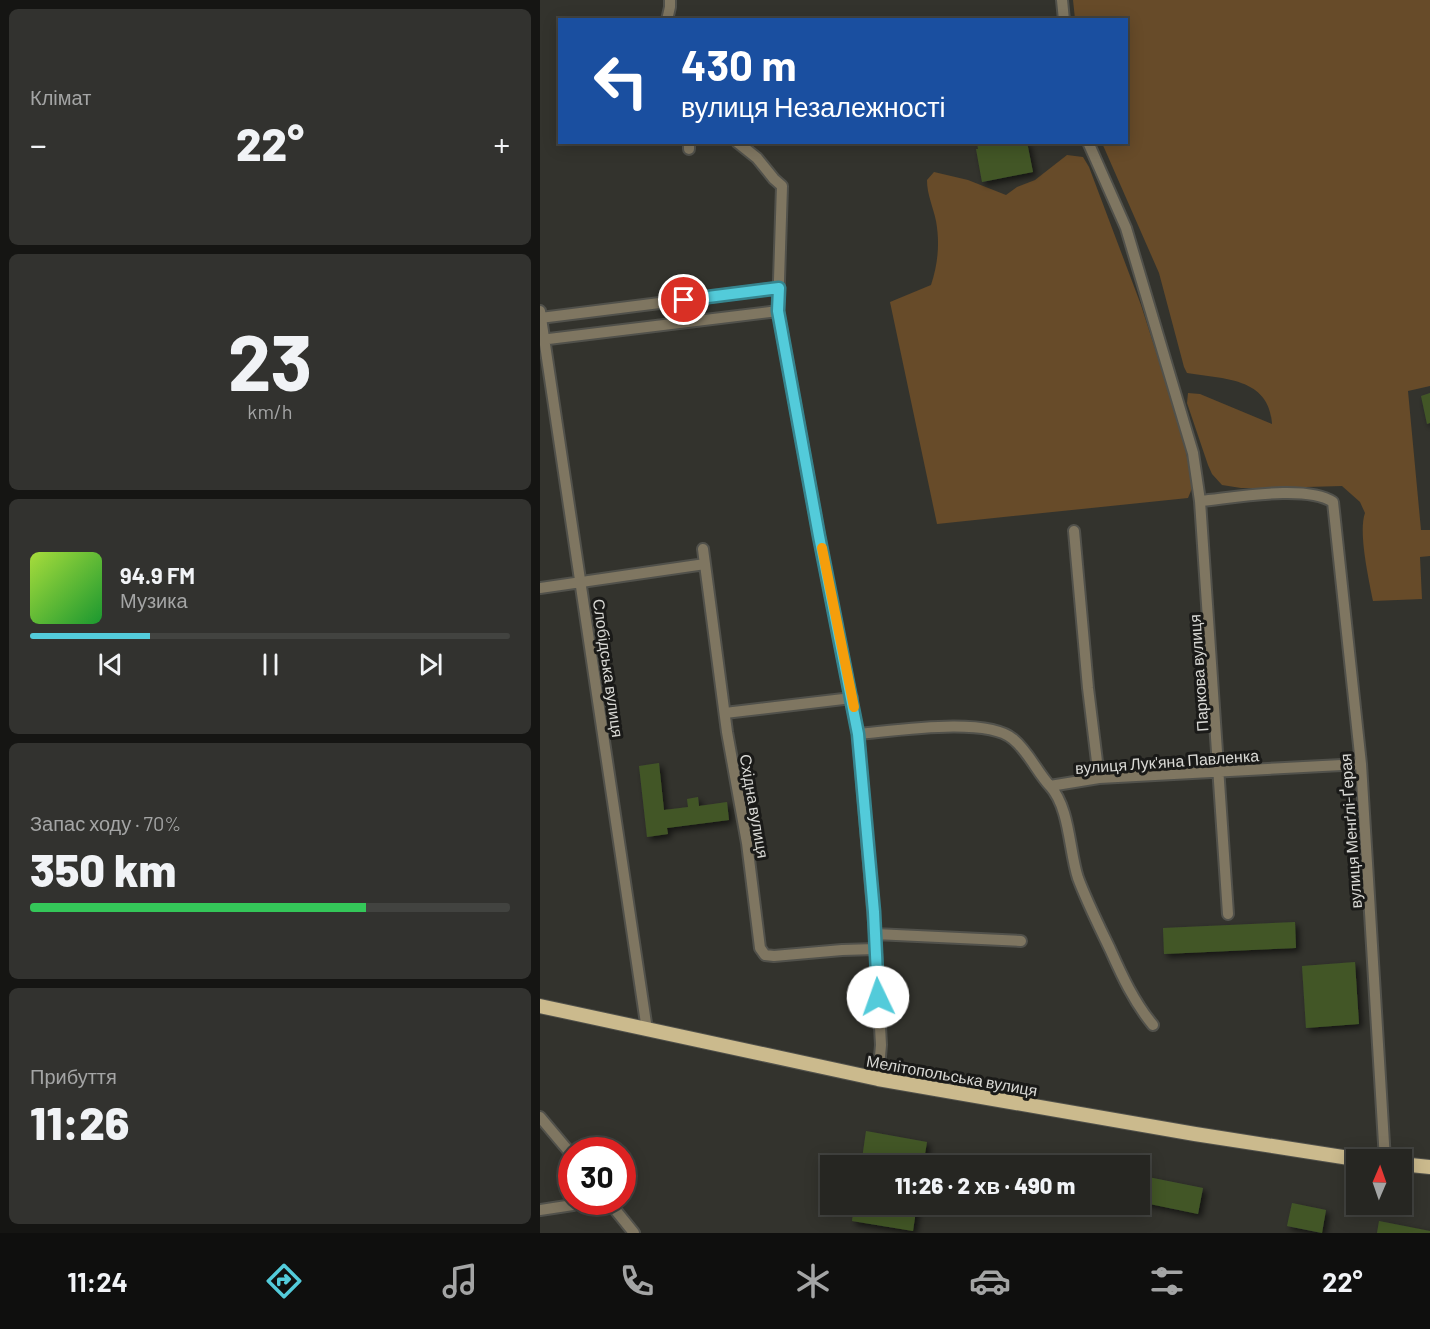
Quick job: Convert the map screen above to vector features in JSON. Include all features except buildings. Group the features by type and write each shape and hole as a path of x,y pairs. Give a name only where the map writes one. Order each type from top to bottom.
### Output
{"main road":[{"name":"Мелітопольська вулиця","path":"540,1006 878,1079 1346,1158"},
{"path":"1412,1165 1430,1167"}],"street":[{"path":"668,18 670,0"},
{"path":"1062,0 1064,18"},
{"path":"740,144 757,158 782,186 778,311 858,734 876,949 881,1045 878,1079"},
{"name":"Паркова вулиця","path":"1089,144 1129,239 1193,453 1200,501 1228,914"},
{"path":"540,315 779,288"},
{"path":"542,340 778,311"},
{"name":"Слобідська вулиця","path":"540,315 647,1030"},
{"name":"вулиця Менґлі-Ґерая","path":"1200,501 1294,493 1324,496 1333,502 1361,764 1384,1149"},
{"path":"1074,531 1088,688 1099,778"},
{"name":"Східна вулиця","path":"703,549 725,713 747,843 760,948 765,955 774,956 876,949"},
{"path":"540,588 705,564"},
{"path":"725,713 852,698"},
{"path":"858,734 970,727 995,729 1012,737 1058,798 1077,877 1100,929 1141,1010 1153,1025"},
{"name":"вулиця Лук'яна Павленка","path":"1050,786 1099,778 1361,764"},
{"path":"875,934 1021,941"},
{"path":"540,1117 558,1138"},
{"path":"540,1210 558,1207"},
{"path":"619,1215 634,1233"}],"shaded area":[{"path":"1073,0 1430,0 1430,386 1408,391 1421,530 1430,530 1430,556 1420,557 1422,599 1373,601 1363,544 1365,513 1360,502 1342,486 1241,488 1222,485 1212,474 1187,403 1188,393 1200,394 1272,424 1269,409 1263,397 1242,383 1187,373 1184,367 1159,273 1102,144 1128,144 1128,18 1075,18"},
{"path":"1067,155 1083,157 1089,167 1141,305 1182,433 1193,486 1188,498 937,524 890,302 931,285 937,261 938,237 927,180 934,172 968,180 1006,195 1017,187 1035,180"}],"slow traffic":[{"path":"822,548 854,707"}],"route":[{"path":"684,300 779,288 778,311 858,734 874,912 878,997"}]}
